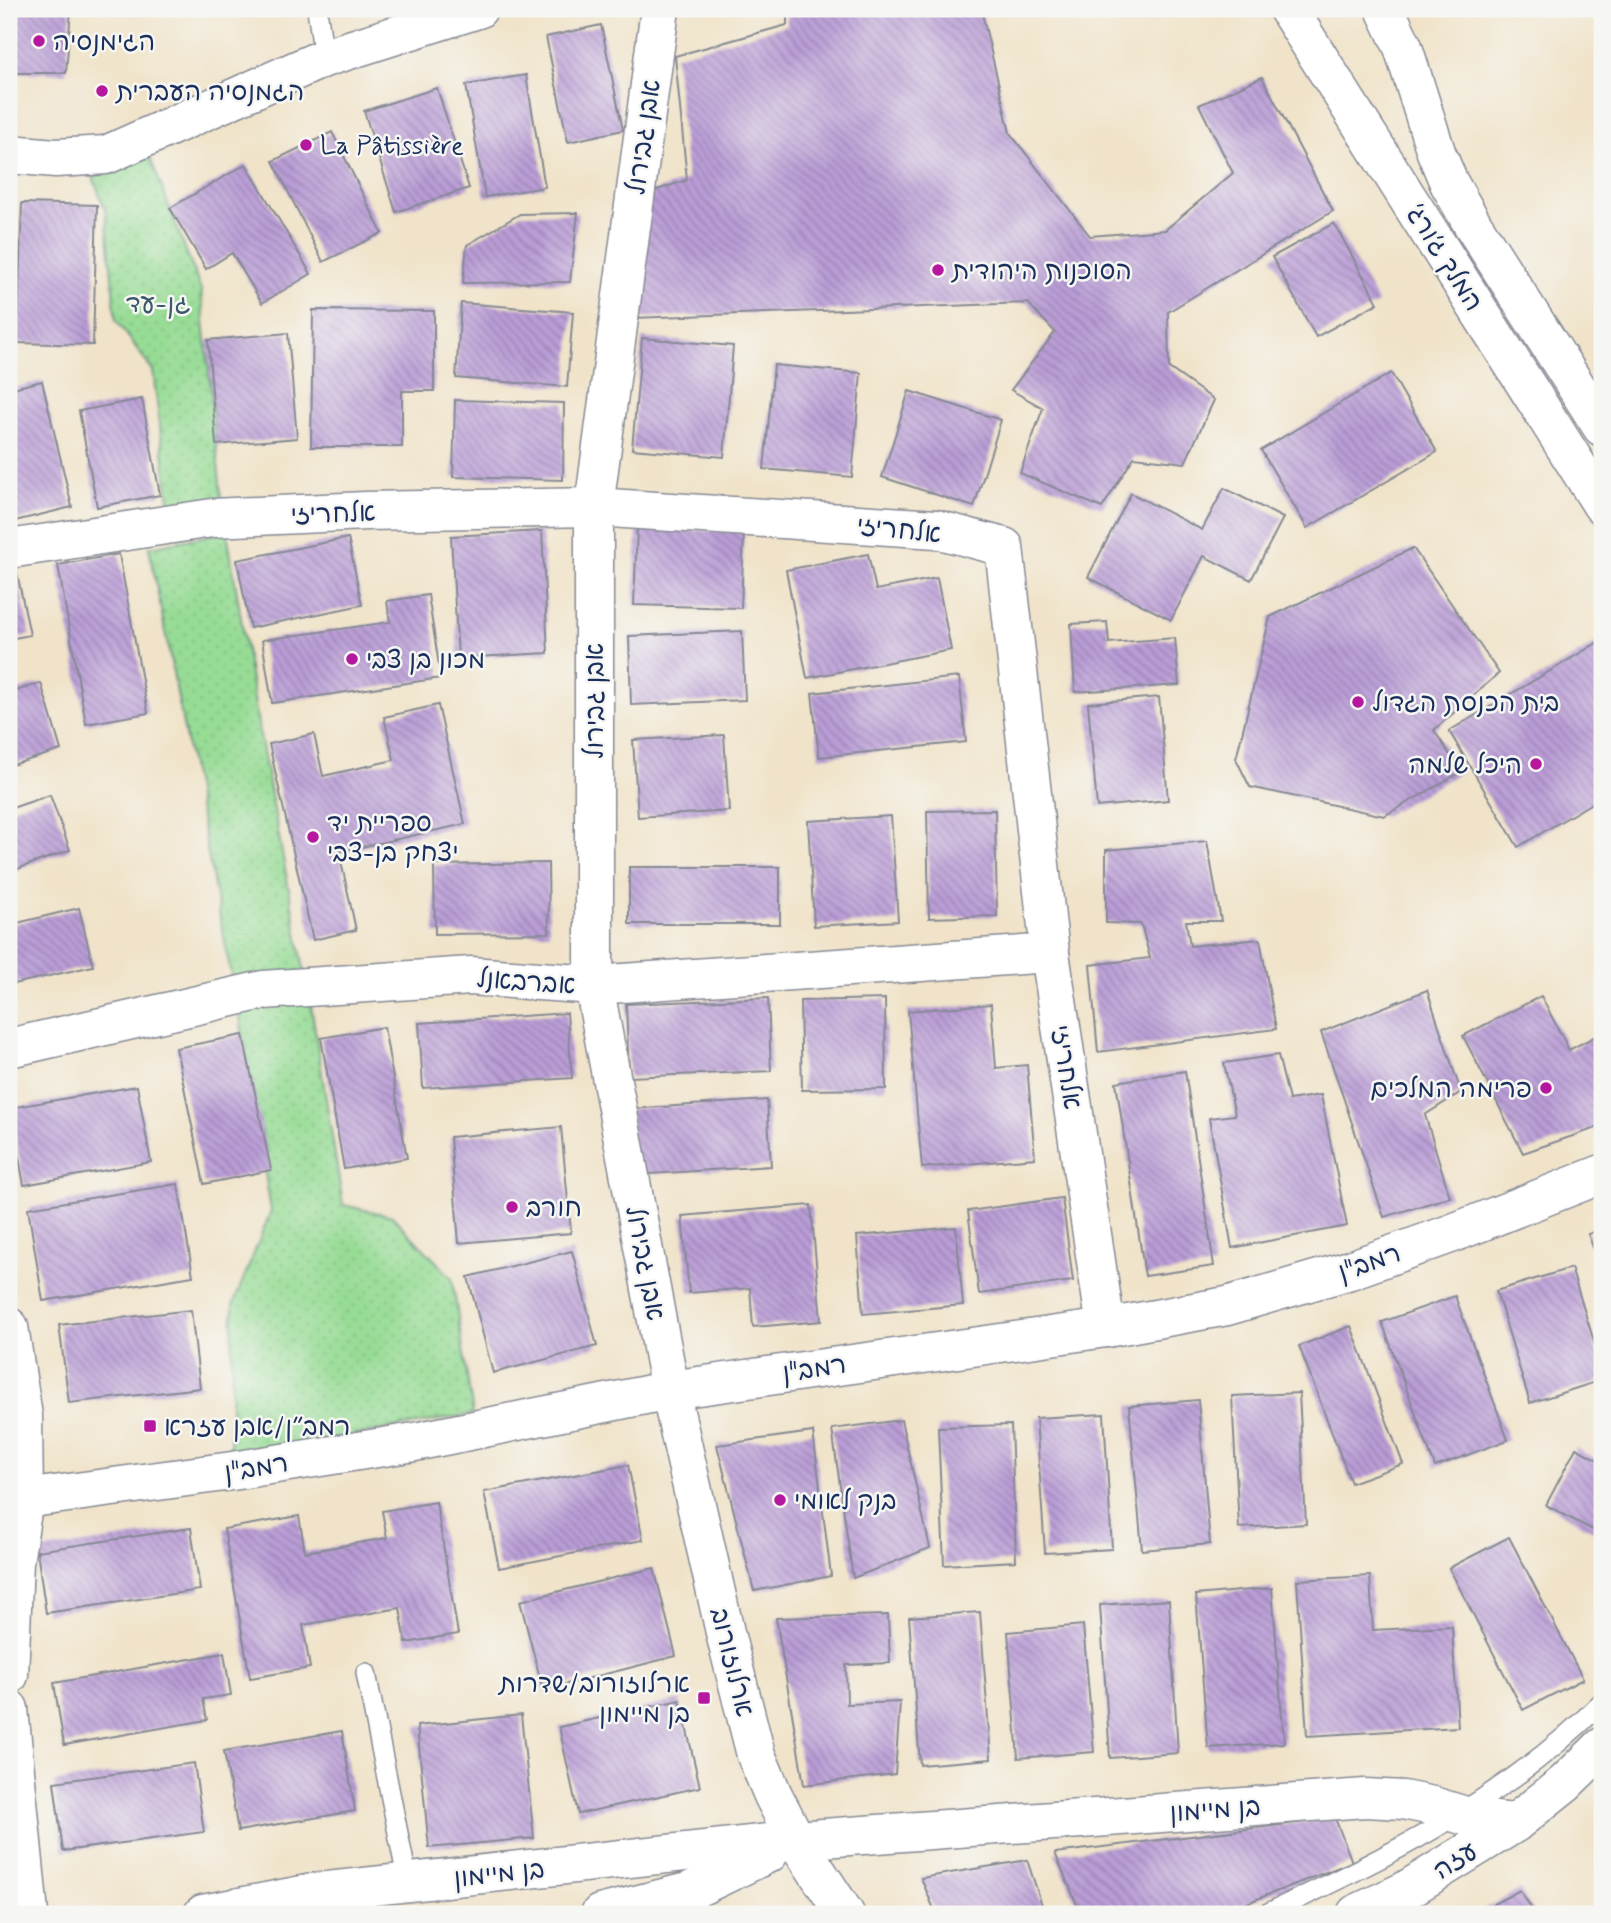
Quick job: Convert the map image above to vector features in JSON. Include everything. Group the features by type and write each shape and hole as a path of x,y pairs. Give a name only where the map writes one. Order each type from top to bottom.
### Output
{"street":[{"path":"9,154 56,159 106,155 324,58 478,9"},
{"name":"אבן גבירול","path":"660,9 594,507 594,985 670,1390"},
{"name":"המלך ג׳ורג׳","path":"1288,9 1602,505"},
{"name":"המלך ג׳ורג׳","path":"1385,9 1403,47 1436,152 1449,183 1602,427"},
{"name":"אלחריזי","path":"9,549 212,518 366,511 594,507 936,529 1004,547 1050,953 1106,1328"},
{"name":"אברבאנל","path":"9,1048 263,990 471,976 594,985 1050,953"},
{"name":"רמב\"ן","path":"17,1500 232,1471 415,1442 670,1390 1106,1328 1227,1306 1350,1270 1602,1174"},
{"path":"9,1327 23,1416 9,1675"},
{"name":"ארלוזורוב","path":"670,1390 756,1755 796,1839 845,1914"},
{"path":"9,1709 29,1914"},
{"path":"1515,1823 1565,1783 1602,1747"},
{"name":"בן מיימון","path":"203,1914 318,1892 796,1839 1365,1798 1403,1800 1489,1821 1515,1823"},
{"name":"עזה","path":"1356,1914 1405,1891 1515,1823"},
{"name":"בן מיימון","path":"600,1914 688,1892 796,1839"}],"lane":[{"path":"317,9 324,58"},
{"path":"366,1673 408,1883"},
{"path":"1266,1914 1352,1873 1459,1814 1540,1759 1602,1702"}],"green space":[{"name":"גן-עד","path":"150,157 201,290 222,505 170,508 153,371 116,320 106,212 93,177"},
{"path":"227,532 259,730 305,975 232,980 149,547"},
{"path":"310,999 343,1205 392,1216 452,1278 473,1414 230,1457 233,1305 271,1211 238,1005"}],"building":[{"name":"הגימנסיה","path":"9,9 71,9 66,73 9,73"},
{"name":"הסוכנות היהודית","path":"787,9 981,9 1010,133 1090,236 1165,230 1233,173 1199,105 1262,77 1333,211 1168,312 1169,368 1214,400 1185,463 1134,457 1102,508 1020,473 1043,408 1011,390 1055,332 1028,303 633,318 648,193 687,180 675,56 787,25"},
{"path":"601,25 623,130 568,142 546,37"},
{"path":"526,75 545,187 485,197 466,85"},
{"path":"437,88 469,188 396,212 364,111"},
{"path":"332,132 382,233 323,262 273,161"},
{"path":"246,164 311,274 262,303 232,253 206,269 170,208"},
{"path":"22,203 97,205 93,345 17,343"},
{"path":"578,213 570,282 463,283 467,245 520,214"},
{"path":"1334,223 1378,303 1316,337 1272,257"},
{"path":"461,303 573,312 567,387 456,378"},
{"path":"313,310 434,311 434,391 402,391 402,447 311,447"},
{"path":"288,333 297,438 216,445 208,340"},
{"path":"642,338 733,346 724,457 632,449"},
{"path":"774,365 861,373 852,477 764,469"},
{"path":"1391,373 1437,452 1307,528 1261,450"},
{"path":"42,381 72,507 11,522 9,389"},
{"path":"909,391 1001,420 974,507 882,477"},
{"path":"142,399 160,495 97,507 79,411"},
{"path":"455,400 564,403 563,480 453,477"},
{"path":"1224,488 1283,518 1251,580 1204,556 1171,620 1088,577 1131,493 1202,530"},
{"path":"637,528 744,532 741,608 634,605"},
{"path":"542,531 548,653 458,658 451,536"},
{"path":"348,538 362,605 250,628 237,560"},
{"name":"בית הכנסת הגדול","path":"1413,548 1499,673 1434,730 1461,772 1384,816 1250,787 1236,759 1270,617"},
{"path":"119,554 148,713 86,724 58,565"},
{"path":"868,554 876,590 937,578 951,650 807,678 786,570"},
{"path":"16,568 30,635 9,639 9,569"},
{"name":"מכון בן צבי","path":"428,595 441,678 272,703 262,640 390,622 387,601"},
{"path":"1107,622 1109,643 1175,638 1179,685 1075,692 1071,624"},
{"path":"742,631 745,700 631,705 629,636"},
{"name":"היכל שלמה","path":"1602,640 1602,797 1518,847 1449,731"},
{"path":"959,677 966,742 819,757 812,693"},
{"path":"41,683 61,750 9,766 9,693"},
{"path":"1159,697 1168,800 1097,807 1088,703"},
{"path":"438,705 465,824 339,852 356,930 313,940 269,744 314,734 323,776 394,760 384,717"},
{"path":"724,735 729,811 638,817 633,740"},
{"path":"50,795 70,850 9,872 9,809"},
{"path":"995,810 997,916 929,918 927,811"},
{"path":"891,816 898,921 814,926 808,821"},
{"path":"1207,841 1221,921 1186,921 1190,946 1260,939 1276,1029 1098,1052 1090,965 1150,958 1141,924 1106,923 1106,850"},
{"path":"548,863 549,933 435,934 434,865"},
{"path":"629,867 780,867 780,924 629,924"},
{"path":"79,908 93,966 9,985 9,925"},
{"path":"1427,990 1461,1092 1425,1115 1450,1197 1384,1217 1321,1032"},
{"name":"פרימה המלכים","path":"1541,996 1569,1050 1602,1033 1602,1126 1523,1153 1463,1036"},
{"path":"768,998 771,1071 629,1077 626,1004"},
{"path":"885,999 886,1089 802,1090 800,1001"},
{"path":"991,1004 996,1068 1027,1065 1035,1158 922,1168 908,1011"},
{"path":"567,1013 572,1078 423,1088 419,1023"},
{"path":"384,1027 407,1158 344,1169 321,1038"},
{"path":"243,1035 271,1170 204,1184 176,1048"},
{"path":"1278,1055 1289,1100 1321,1095 1347,1226 1232,1248 1209,1118 1235,1115 1224,1063"},
{"path":"1185,1071 1214,1266 1145,1276 1116,1082"},
{"path":"137,1086 151,1162 24,1185 10,1108"},
{"path":"767,1100 771,1166 635,1175 630,1109"},
{"name":"חורב","path":"561,1127 571,1233 459,1243 450,1137"},
{"path":"178,1184 193,1276 43,1301 28,1208"},
{"path":"1062,1198 1073,1281 979,1294 968,1211"},
{"path":"811,1205 821,1321 753,1327 750,1288 689,1293 682,1216"},
{"path":"956,1227 963,1305 863,1314 857,1236"},
{"path":"1602,1229 1602,1271 1588,1234"},
{"path":"572,1251 597,1346 493,1373 468,1277"},
{"path":"1571,1268 1602,1367 1602,1380 1530,1403 1496,1291"},
{"path":"1455,1296 1508,1440 1435,1467 1382,1322"},
{"path":"191,1310 200,1388 69,1403 59,1325"},
{"path":"1351,1326 1403,1464 1351,1483 1299,1346"},
{"path":"1299,1393 1306,1524 1239,1528 1232,1396"},
{"path":"1198,1400 1210,1544 1142,1550 1129,1406"},
{"path":"1104,1414 1112,1549 1045,1553 1036,1418"},
{"path":"901,1420 930,1548 853,1578 832,1429"},
{"path":"1011,1425 1016,1561 944,1565 938,1427"},
{"path":"813,1432 831,1576 754,1591 717,1445"},
{"path":"1576,1448 1602,1462 1602,1535 1546,1505"},
{"path":"628,1465 643,1540 499,1568 484,1492"},
{"path":"436,1502 458,1634 406,1643 400,1608 303,1625 310,1668 250,1678 224,1529 299,1516 305,1552 387,1538 382,1511"},
{"path":"191,1528 200,1590 46,1613 37,1551"},
{"path":"1509,1537 1583,1679 1523,1710 1449,1568"},
{"path":"654,1568 676,1656 543,1690 520,1601"},
{"path":"1370,1576 1373,1630 1452,1626 1458,1727 1307,1736 1297,1580"},
{"path":"1272,1588 1284,1743 1208,1748 1196,1595"},
{"path":"1169,1600 1178,1753 1110,1758 1100,1605"},
{"path":"980,1612 991,1759 920,1765 909,1617"},
{"path":"888,1615 890,1663 846,1665 847,1704 900,1702 895,1774 804,1785 776,1618"},
{"path":"1083,1625 1094,1752 1018,1758 1008,1632"},
{"path":"224,1653 231,1695 203,1699 207,1720 64,1745 54,1683"},
{"path":"680,1700 700,1787 578,1814 559,1727"},
{"path":"521,1715 534,1838 429,1848 417,1726"},
{"path":"342,1731 355,1811 238,1831 224,1751"},
{"path":"194,1763 204,1832 63,1851 54,1782"},
{"path":"1335,1818 1352,1862 1219,1914 1081,1914 1055,1853"},
{"path":"1027,1860 1045,1914 936,1914 921,1878"},
{"path":"1520,1890 1535,1914 1474,1914 1486,1908"}],"place":[{"name":"הגימנסיה","path":"39,41"},
{"name":"הגמנסיה העברית","path":"102,91"},
{"name":"La Pâtissière","path":"306,145"},
{"name":"הסוכנות היהודית","path":"938,270"},
{"name":"מכון בן צבי","path":"352,659"},
{"name":"בית הכנסת הגדול","path":"1358,702"},
{"name":"היכל שלמה","path":"1536,764"},
{"name":"ספריית יד יצחק בן-צבי","path":"313,837"},
{"name":"פרימה המלכים","path":"1546,1088"},
{"name":"חורב","path":"512,1207"},
{"name":"רמב״ן/אבן עזרא","path":"150,1426"},
{"name":"בנק לאומי","path":"780,1500"},
{"name":"ארלוזורוב/שדרות בן מיימון","path":"704,1698"}]}
